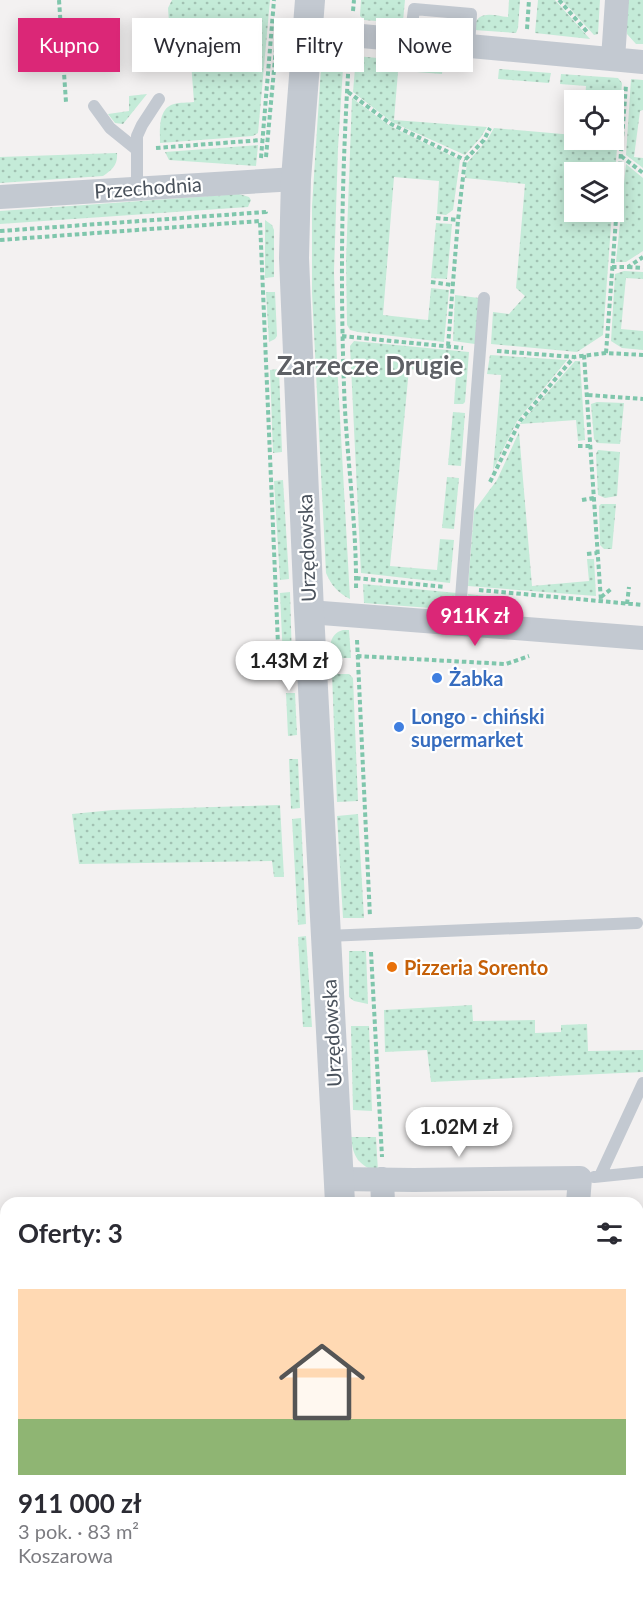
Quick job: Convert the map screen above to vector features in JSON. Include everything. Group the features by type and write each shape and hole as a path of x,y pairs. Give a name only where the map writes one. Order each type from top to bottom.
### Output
{"street":[{"name":"Urzędowska","path":"309,18 310,0"},
{"path":"473,47 628,66 617,0"},
{"name":"Urzędowska","path":"305,72 296,179 294,258 309,612 339,1191"},
{"name":"Przechodnia","path":"0,197 137,188 264,170 296,179"},
{"path":"309,612 643,638"},
{"path":"339,1191 382,1191 590,1177 581,1197"}],"lane":[{"path":"413,18 414,9 471,14 471,18"},
{"path":"137,188 136,149 139,130 159,99"},
{"path":"94,106 110,128 136,149"},
{"path":"459,624 484,298"},
{"path":"326,936 637,923"},
{"path":"590,1177 643,1083"},
{"path":"590,1177 643,1172"}],"path":[{"path":"59,0 66,102"},
{"path":"264,170 262,140 274,0"},
{"path":"526,36 529,0"},
{"path":"559,0 589,34"},
{"path":"606,353 628,66"},
{"path":"264,170 274,69"},
{"path":"349,72 342,181 340,277 357,578 462,589 601,599 643,605"},
{"path":"348,92 391,124 465,160"},
{"path":"448,346 465,160 484,140 490,128"},
{"path":"136,149 262,140"},
{"path":"621,156 643,173"},
{"name":"Przechodnia","path":"0,231 266,212"},
{"path":"436,218 458,219"},
{"path":"0,240 260,221 279,668"},
{"path":"628,267 643,257"},
{"path":"612,267 643,268"},
{"path":"431,282 452,285"},
{"path":"342,336 574,357 606,353 643,355"},
{"path":"584,356 601,599"},
{"path":"468,510 493,477 520,421 574,357"},
{"path":"588,395 643,399"},
{"path":"578,446 591,446"},
{"path":"582,500 594,498"},
{"path":"587,554 597,553"},
{"path":"627,604 629,587"},
{"path":"601,599 611,589"},
{"path":"357,637 357,665"},
{"path":"357,656 506,663 527,656 538,657"}],"green space":[{"path":"172,0 270,0 258,133 253,136 160,143 161,120 165,110 174,104 194,102 192,72 262,72 262,18 169,18 168,8"},
{"path":"361,0 405,0 403,18 376,18 376,21 364,20 360,16"},
{"path":"509,0 520,0 516,33 474,30 475,23 481,16 508,17"},
{"path":"538,0 555,0 590,39 535,33"},
{"path":"562,0 600,0 598,34 594,35"},
{"path":"627,0 643,0 643,44 636,44 627,34"},
{"path":"364,57 376,58 376,72 398,72 394,120 487,127 465,155 392,122 353,92 355,72 364,72"},
{"path":"499,69 551,73 549,83 498,79"},
{"path":"321,72 343,72 334,272 350,599 335,588 326,573 312,293 312,206"},
{"path":"417,72 442,72 442,74"},
{"path":"561,74 618,78 622,83 621,90 586,90 586,86 560,84"},
{"path":"631,79 643,80 643,110 640,111 634,157 643,158 643,168 626,155"},
{"path":"147,94 123,124 115,123 108,114 129,111 129,96"},
{"path":"352,98 390,126 460,160 453,210 446,215 437,214 439,181 394,177 383,315 428,320 431,288 449,290 444,342 358,332 350,330 347,325 346,261"},
{"path":"494,128 564,134 564,150 617,150 616,162 564,162 564,222 611,222 603,335 577,352 491,344 493,312 509,314 525,296 516,288 525,184 465,178 467,163"},
{"path":"258,145 256,166 169,160 165,152"},
{"path":"117,153 114,167 103,176 0,183 0,157"},
{"path":"626,164 643,178 643,251 626,262 616,262 620,222 624,222"},
{"path":"239,194 249,197 251,200 248,207 0,224 0,211"},
{"path":"265,220 272,225 274,230 274,277 265,278"},
{"path":"436,223 452,224 447,279 431,278"},
{"path":"624,271 643,272 643,279 626,278 621,329 643,331 643,350 622,348 611,341 615,274"},
{"path":"266,292 275,292 277,336 269,342"},
{"path":"455,295 479,298 475,344 453,341"},
{"path":"354,341 469,352 463,404 454,404 456,374 409,369 390,566 437,570 440,539 454,540 450,583 361,573 350,346"},
{"path":"490,355 567,360 517,421 493,470 501,375 487,374"},
{"path":"575,361 580,361 585,440 578,441 576,420 520,424"},
{"path":"279,369 282,452 273,453 270,370"},
{"path":"597,402 624,403 620,444 597,443 594,439 591,404"},
{"path":"453,412 465,413 461,466 448,465"},
{"path":"519,432 532,586 589,581 587,559 594,559 596,596 468,586 474,511 497,480"},
{"path":"598,450 620,452 617,496 605,498 598,495 596,454"},
{"path":"447,477 459,478 454,529 442,528"},
{"path":"283,480 289,579 280,580 274,481"},
{"path":"616,504 612,549 604,549 600,545 599,506"},
{"path":"363,584 457,593 452,607 444,609 364,603"},
{"path":"290,592 292,660 283,660 280,593"},
{"path":"468,594 494,597 493,614 476,610"},
{"path":"343,630 349,630 351,658 330,658 330,645 333,637"},
{"path":"332,674 349,674 353,678 358,801 337,802"},
{"path":"286,693 295,693 297,735 288,736"},
{"path":"289,759 298,759 300,808 291,809"},
{"path":"280,805 284,877 274,877 272,861 79,864 72,814 113,810"},
{"path":"358,814 364,918 343,918 337,816"},
{"path":"301,818 306,924 298,925 292,819"},
{"path":"306,936 312,1027 303,1027 298,937"},
{"path":"349,951 366,951 368,1004 354,1001 349,997"},
{"path":"472,1005 473,1021 535,1020 535,1033 561,1032 561,1025 587,1024 588,1051 643,1050 643,1072 431,1082 427,1050 385,1052 384,1010"},
{"path":"351,1026 369,1026 372,1111 353,1110"},
{"path":"351,1137 376,1137 378,1172 361,1163 353,1150"}],"place":[{"name":"Żabka","path":"437,678"},
{"name":"Longo - chiński supermarket","path":"399,727"},
{"name":"Pizzeria Sorento","path":"392,967"}],"district":[{"name":"Zarzecze Drugie","path":"370,365"}]}
